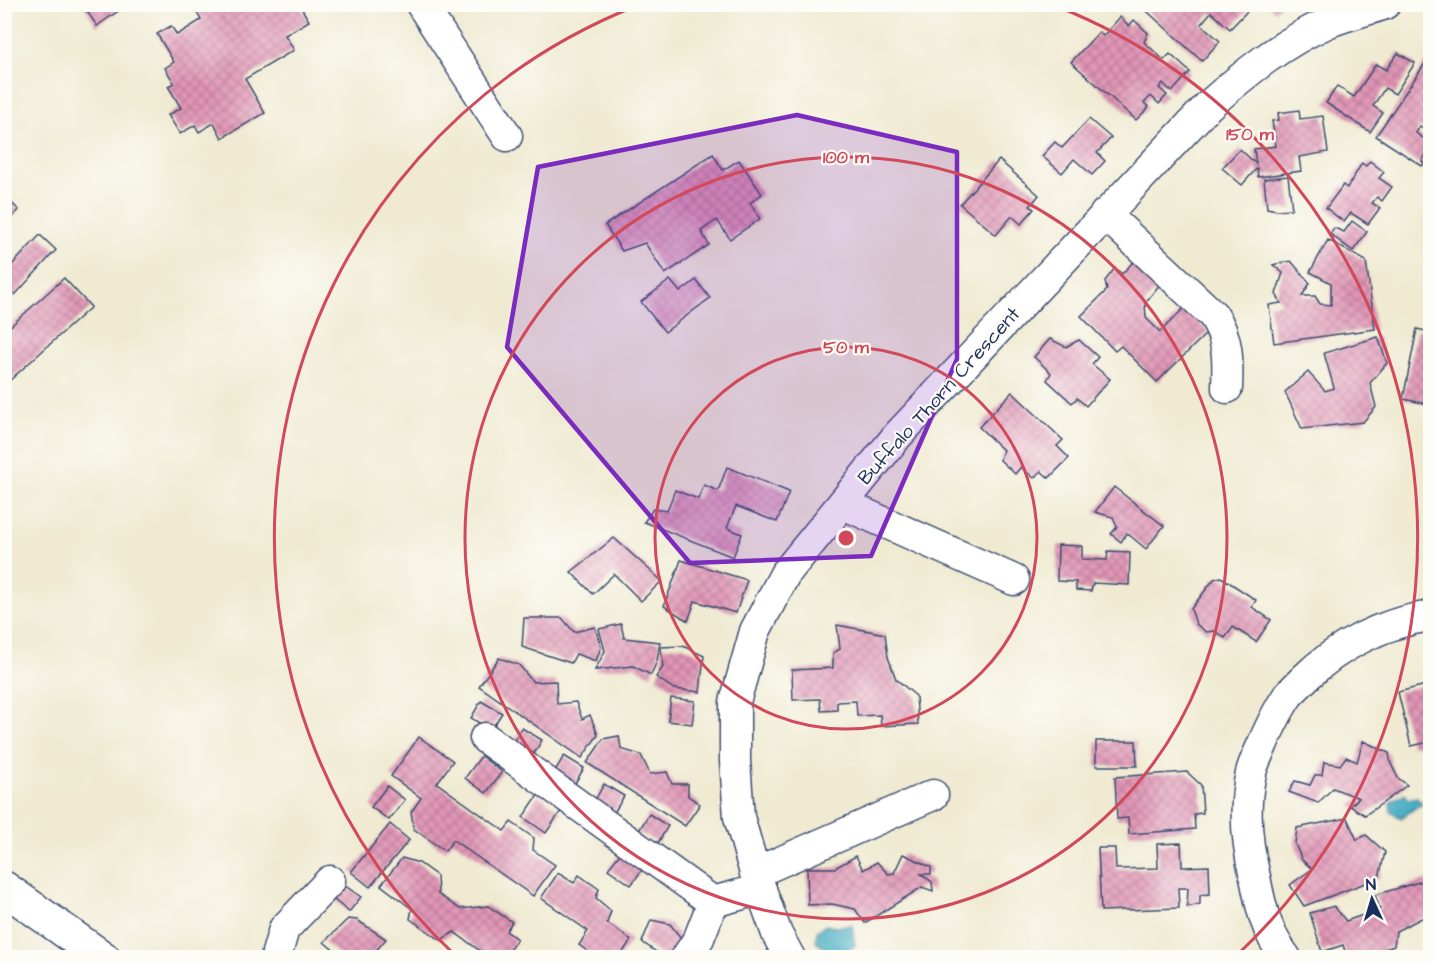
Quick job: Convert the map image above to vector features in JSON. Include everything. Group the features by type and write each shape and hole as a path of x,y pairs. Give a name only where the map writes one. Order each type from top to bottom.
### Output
{"street":[{"path":"421,4 507,136"},
{"name":"Buffalo Thorn Crescent","path":"790,957 777,934 739,817 735,761 735,702 755,631 785,574 898,435 1208,106 1277,50 1328,23 1385,4"},
{"path":"1106,214 1213,315 1226,341 1227,388"},
{"path":"843,504 1014,580"},
{"path":"1286,957 1276,944 1263,917 1251,858 1246,811 1251,772 1268,732 1289,694 1314,669 1346,644 1417,618 1431,616"},
{"path":"485,738 713,902"},
{"path":"686,957 699,938 713,902 933,795"},
{"path":"277,957 284,929 330,881"},
{"path":"4,888 104,957"}],"highlighted area":[{"path":"797,115 957,152 957,359 871,556 690,563 507,347 538,167"}],"water":[{"path":"1405,793 1407,799 1417,797 1422,803 1401,818 1391,812 1390,802"},
{"path":"826,925 835,927 852,925 855,946 845,951 830,950 816,942 817,931"}],"building":[{"path":"82,4 128,4 97,26"},
{"path":"192,4 222,4 223,7 227,4 299,4 309,21 285,35 294,50 245,79 265,113 222,138 214,123 199,132 195,125 180,134 168,115 181,108 168,86 174,83 165,68 174,62 157,34 171,26 177,35 201,20"},
{"path":"1139,4 1248,4 1251,7 1230,29 1211,12 1201,24 1220,41 1202,61"},
{"path":"1281,4 1275,11 1268,6"},
{"path":"1120,17 1129,26 1134,20 1148,33 1144,42 1164,60 1170,54 1190,72 1172,92 1163,83 1159,88 1167,95 1159,104 1151,96 1144,103 1149,107 1136,120 1071,62 1099,32 1103,36"},
{"path":"1398,53 1415,63 1395,94 1385,88 1373,106 1383,113 1370,132 1326,103 1337,86 1354,97 1376,64 1386,70"},
{"path":"1430,56 1430,124 1426,131 1420,126 1416,133 1430,143 1422,166 1376,136"},
{"path":"1299,110 1300,119 1323,116 1328,152 1299,157 1301,171 1258,177 1257,168 1242,185 1222,168 1240,149 1256,164 1254,149 1276,146 1272,121 1279,120 1278,113"},
{"path":"1089,119 1111,138 1097,153 1105,161 1092,175 1074,159 1062,173 1042,156 1055,142 1062,148"},
{"path":"713,154 723,170 739,160 762,194 750,203 760,219 730,239 717,220 701,231 709,245 665,274 645,243 622,251 605,225"},
{"path":"999,160 1039,195 1030,206 1034,209 1021,224 1012,216 996,235 960,204"},
{"path":"1370,161 1384,172 1379,178 1392,187 1382,201 1377,197 1372,203 1380,208 1368,224 1351,213 1344,222 1326,208 1343,185 1347,188 1362,163 1366,166"},
{"path":"1288,176 1292,209 1267,208 1264,179"},
{"path":"4,196 19,210 4,225"},
{"path":"1352,221 1367,232 1353,251 1330,234 1334,228 1344,232"},
{"path":"40,235 56,250 15,295 4,285 4,258 12,265"},
{"path":"1328,240 1366,261 1375,329 1274,343 1269,305 1281,303 1276,294 1283,273 1273,265 1291,261 1310,283 1302,296 1315,296 1320,304 1331,305 1331,283 1310,272"},
{"path":"1133,262 1160,284 1145,303 1146,318 1160,332 1184,308 1208,332 1157,382 1121,346 1115,351 1081,316 1107,290 1105,281 1115,268 1122,274"},
{"path":"64,278 91,307 8,382 4,378 4,332"},
{"path":"670,280 680,292 696,280 710,298 665,332 641,302"},
{"path":"1417,329 1430,332 1428,404 1403,399"},
{"path":"1378,337 1387,363 1370,383 1376,407 1363,422 1302,429 1285,392 1308,372 1325,391 1334,388 1324,353"},
{"path":"1050,339 1066,347 1079,340 1098,357 1092,364 1110,379 1086,406 1077,398 1072,403 1047,380 1051,373 1034,357"},
{"path":"1012,392 1063,440 1057,446 1069,458 1049,478 1041,471 1034,478 1021,467 1015,474 1000,460 1003,450 979,427"},
{"path":"727,467 789,492 777,522 736,506 727,528 742,534 733,557 644,522 653,509 667,511 675,490 698,499 704,485 718,491"},
{"path":"1114,487 1164,526 1146,549 1127,533 1121,542 1111,534 1117,527 1113,517 1095,512"},
{"path":"614,538 662,581 641,601 614,574 593,594 571,572"},
{"path":"1058,545 1082,546 1082,559 1107,560 1108,551 1130,552 1129,585 1093,583 1091,591 1076,590 1076,582 1057,581"},
{"path":"681,560 747,580 736,613 695,601 688,621 664,606"},
{"path":"1221,577 1256,600 1252,607 1271,620 1256,642 1233,627 1225,638 1214,631 1206,632 1196,624 1191,609 1214,579"},
{"path":"524,618 562,618 574,632 595,627 601,647 596,661 576,654 571,663 522,647"},
{"path":"621,624 624,638 660,642 657,661 651,675 633,666 595,670 605,651 599,629"},
{"path":"837,625 885,634 888,657 896,679 916,696 918,724 881,726 880,715 857,716 856,701 837,702 837,710 821,711 820,699 793,700 792,670 833,668 833,653 840,649"},
{"path":"683,646 704,656 700,692 674,689 656,677 663,667 661,647"},
{"path":"499,658 519,665 533,682 556,681 557,704 576,702 582,719 590,715 598,735 582,758 479,686"},
{"path":"1430,684 1430,742 1411,746 1398,692"},
{"path":"671,698 695,701 692,724 668,721"},
{"path":"481,701 502,713 491,730 471,718"},
{"path":"522,728 542,740 532,757 512,745"},
{"path":"619,736 621,749 641,755 650,774 667,772 672,784 688,784 688,796 700,804 685,826 587,763 603,739"},
{"path":"419,737 453,761 437,783 504,831 511,822 534,838 533,850 555,865 533,896 453,840 445,851 414,829 411,812 421,798 391,776"},
{"path":"1096,741 1136,741 1137,766 1096,766"},
{"path":"1363,741 1389,753 1391,764 1398,778 1407,785 1365,815 1350,806 1359,798 1333,788 1318,803 1289,792 1295,781 1310,785 1315,775 1322,775 1324,762 1340,765 1346,757 1357,762"},
{"path":"481,756 502,772 486,793 465,778"},
{"path":"564,756 584,768 574,785 553,774"},
{"path":"1187,772 1201,785 1203,813 1194,814 1195,829 1129,834 1128,818 1117,819 1115,777"},
{"path":"604,784 624,796 614,813 594,802"},
{"path":"387,786 405,800 389,820 371,807"},
{"path":"538,795 561,811 546,833 523,817"},
{"path":"649,814 668,826 658,843 638,832"},
{"path":"1347,818 1357,840 1366,835 1385,852 1379,878 1304,906 1290,885 1312,869 1302,860 1295,844 1297,828"},
{"path":"390,824 409,840 370,887 351,872"},
{"path":"1181,843 1182,867 1209,866 1210,894 1200,895 1200,904 1187,907 1188,888 1178,888 1179,908 1101,911 1098,848 1115,848 1116,869 1158,868 1157,844"},
{"path":"623,850 645,866 631,885 608,869"},
{"path":"903,854 931,867 931,874 921,874 932,882 933,891 922,887 865,923 855,909 832,904 808,905 807,868 835,868 856,856 863,870 877,862 888,874 894,873"},
{"path":"402,858 419,863 437,876 438,894 460,909 488,906 512,922 506,931 517,939 504,958 490,958 454,932 441,940 410,919 412,909 381,885"},
{"path":"558,873 574,883 579,875 599,889 596,898 611,911 607,923 631,940 619,958 597,958 579,945 588,931 541,898"},
{"path":"1426,880 1430,890 1430,914 1396,931 1394,946 1385,949 1387,958 1347,958 1343,945 1322,952 1310,913 1334,906 1346,921 1380,909 1375,895"},
{"path":"344,885 361,897 349,912 333,899"},
{"path":"348,919 357,920 386,939 375,952 381,958 343,958 324,942"},
{"path":"651,920 670,924 684,942 671,958 665,958 642,942"}]}
